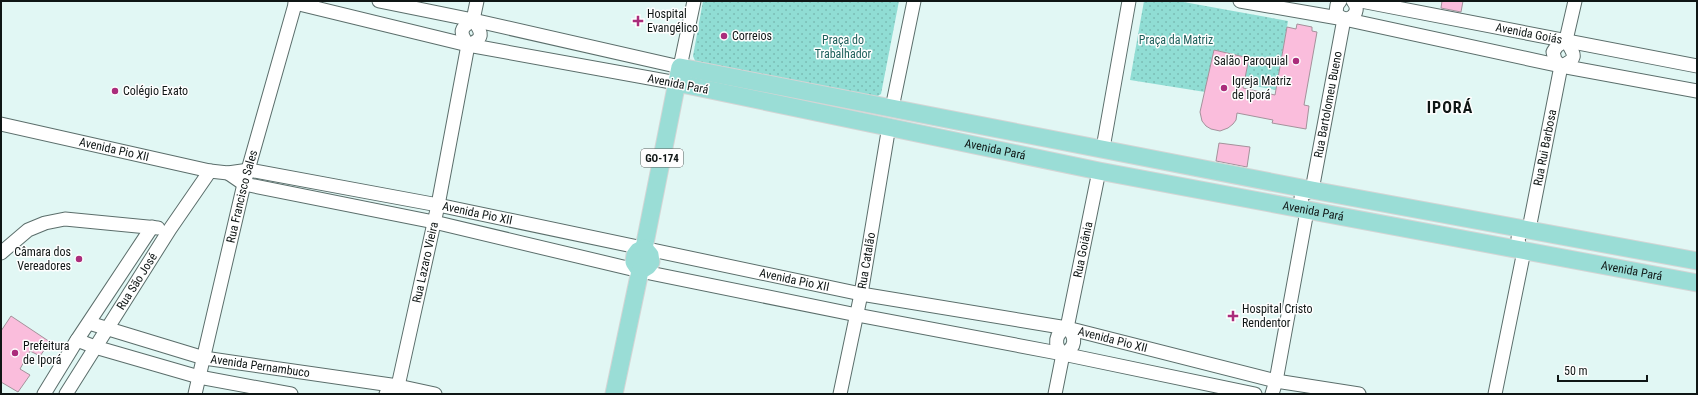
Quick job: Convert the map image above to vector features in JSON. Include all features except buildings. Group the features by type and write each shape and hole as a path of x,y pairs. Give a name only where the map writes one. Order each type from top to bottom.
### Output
{"main road":[{"name":"Avenida Pará","path":"679,75 892,108 1312,190 1697,261"},
{"name":"Avenida Pará","path":"679,75 889,126 1099,171 1697,283"},
{"name":"GO-174","path":"614,394 640,271 651,262 650,255 644,248 679,75"}],"street":[{"name":"Avenida Pará","path":"379,1 473,20 679,75"},
{"path":"468,45 476,42 481,35 481,30 473,20 477,1"},
{"path":"679,75 694,1"},
{"path":"889,126 898,125 901,119 900,113 892,108 914,1"},
{"name":"Rua Goiânia","path":"1067,328 1099,171 1105,169 1109,164 1110,158 1108,152 1103,148 1129,1"},
{"path":"1240,1 1344,19 1561,66 1697,91"},
{"path":"1340,1 1337,5 1336,12 1344,19 1351,18 1355,14 1357,8 1353,1"},
{"name":"Avenida Goiás","path":"1361,1 1697,66"},
{"path":"1561,66 1570,62 1574,56 1574,51 1566,40 1575,1"},
{"name":"Avenida Pará","path":"296,2 468,45 679,75"},
{"name":"Rua Francisco Sales","path":"195,394 244,184 296,2"},
{"name":"Rua Bartolomeu Bueno","path":"1272,394 1276,381 1307,211 1316,207 1318,202 1318,196 1312,190 1344,19"},
{"name":"Rua Lazaro Vieira","path":"401,390 438,206 468,45"},
{"name":"Rua Rui Barbosa","path":"1495,394 1524,251 1519,245 1518,238 1522,232 1529,229 1561,66"},
{"name":"Avenida Pio XII","path":"1,124 210,171 228,173 249,170 438,206 861,294 1067,328 1276,381 1359,394"},
{"name":"Rua Catalão","path":"840,394 861,294 889,126"},
{"name":"Rua São José","path":"66,394 170,229 210,171"},
{"name":"Avenida Pio XII","path":"228,173 244,184 434,222 640,271 857,315 1063,354 1255,394"},
{"path":"1,253 28,230 45,223 65,219 170,229"},
{"name":"Rua São José","path":"44,394 77,340 152,227"},
{"name":"Avenida Pernambuco","path":"89,323 204,358 401,390 435,394"},
{"path":"1055,394 1063,354 1069,351 1074,345 1072,332 1067,328"},
{"name":"Avenida Pernambuco","path":"77,340 95,347 199,377 291,394"},
{"path":"386,394 401,390"}],"green space":[{"name":"Praça do Trabalhador","path":"703,1 899,1 881,94 873,99 696,63 693,56"},
{"name":"Praça da Matriz","path":"1144,1 1178,1 1288,21 1276,90 1244,84 1249,58 1214,50 1205,92 1130,80"}],"place":[{"name":"Hospital Evangélico","path":"638,21"},
{"name":"Correios","path":"724,36"},
{"name":"Salão Paroquial","path":"1296,61"},
{"name":"Igreja Matriz de Iporá","path":"1224,88"},
{"name":"Colégio Exato","path":"115,91"},
{"name":"Câmara dos Vereadores","path":"79,259"},
{"name":"Hospital Cristo Rendentor","path":"1233,316"},
{"name":"Prefeitura de Iporá","path":"15,353"}],"district":[{"name":"IPORÁ","path":"1450,107"}]}
